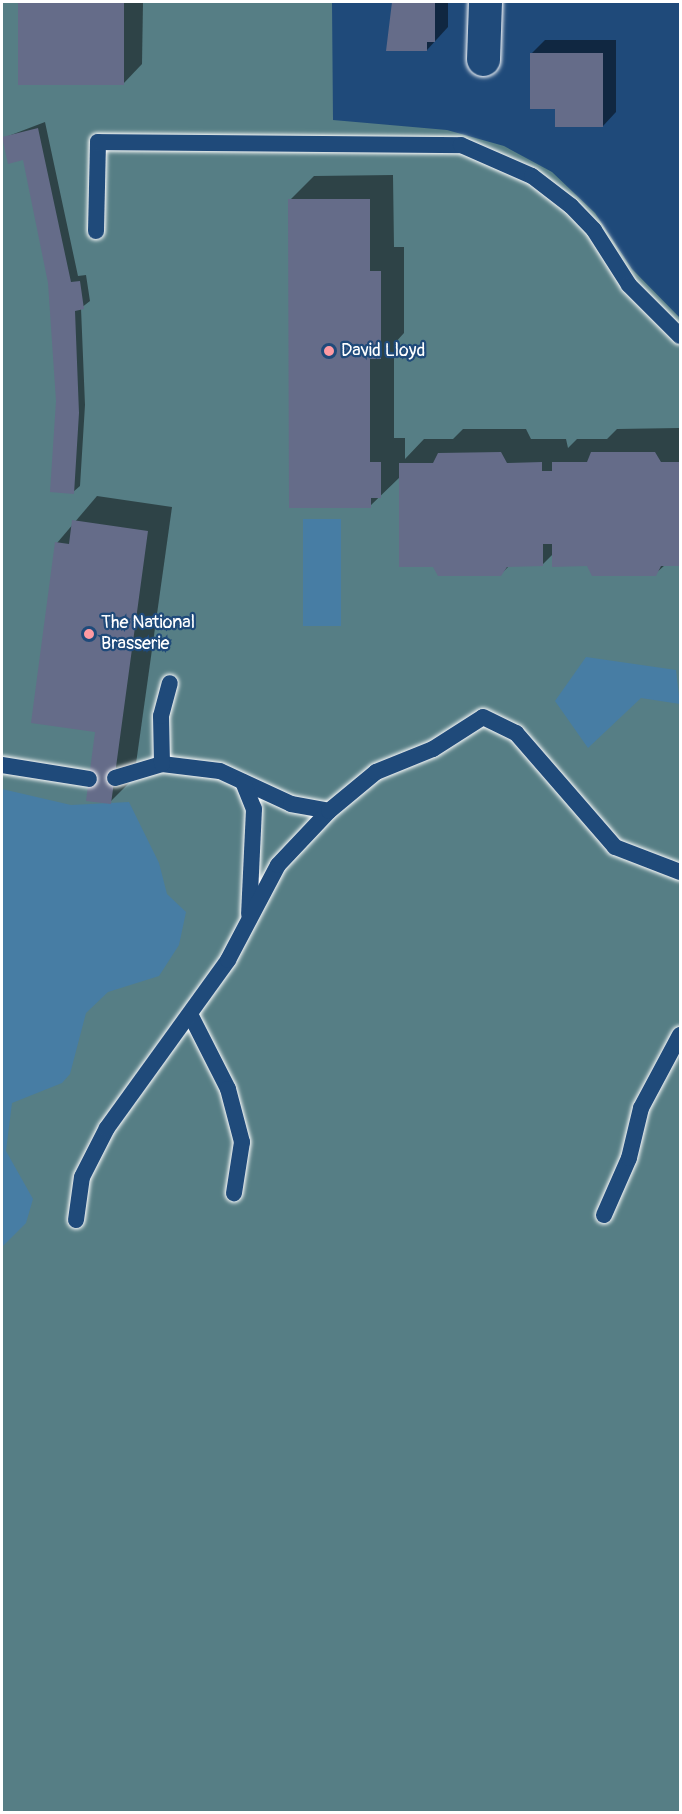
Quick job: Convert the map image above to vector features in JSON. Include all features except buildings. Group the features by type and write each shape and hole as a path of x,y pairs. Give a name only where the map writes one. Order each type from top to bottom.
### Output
{"street":[{"path":"483,59 485,2"}],"lane":[{"path":"96,231 98,142 461,145 532,176 571,206 594,230 629,285 681,336"},
{"path":"162,764 161,717 170,683"},
{"path":"75,1220 82,1177 107,1128 228,960 249,915 278,865 329,811 376,772 433,750 483,717 516,733 615,847 681,872"},
{"path":"114,778 162,764 203,767 291,804 329,811"},
{"path":"2,765 89,779"},
{"path":"243,782 255,822 249,915"},
{"path":"190,1014 228,1089 242,1142 234,1193"},
{"path":"604,1215 629,1158 641,1108 681,1035"}],"green space":[{"path":"2,2 332,2 333,120 447,130 504,146 552,172 595,213 632,269 680,318 680,1812 2,1812"}],"water":[{"path":"303,519 341,519 341,626 303,626"},
{"path":"586,657 676,670 680,704 641,698 588,748 555,701"},
{"path":"2,789 71,805 129,802 159,863 167,894 186,912 179,945 159,976 108,992 86,1013 70,1074 62,1083 12,1103 6,1151 33,1199 26,1223 2,1247"}],"place":[{"name":"David Lloyd","path":"329,351"},
{"name":"The National Brasserie","path":"89,634"}]}
